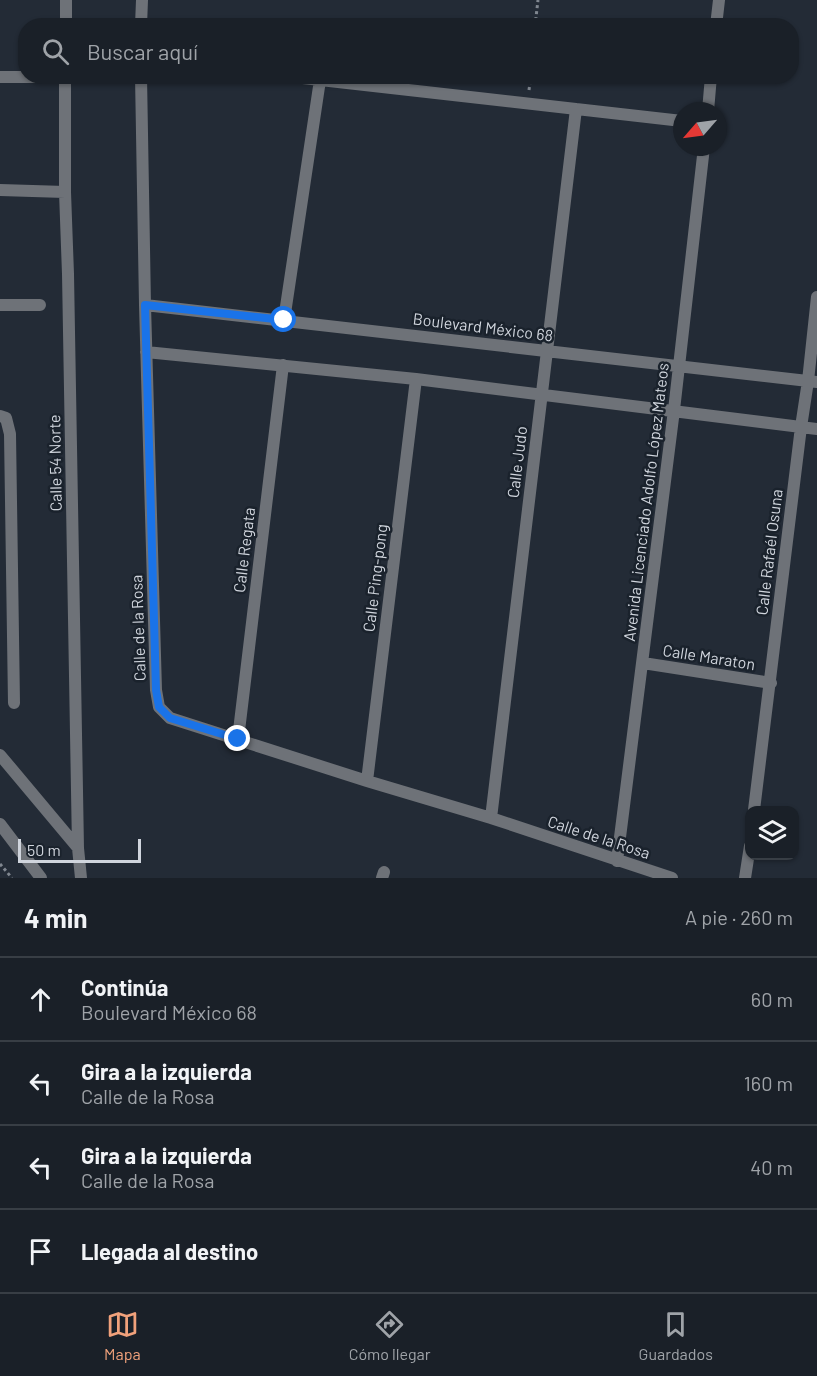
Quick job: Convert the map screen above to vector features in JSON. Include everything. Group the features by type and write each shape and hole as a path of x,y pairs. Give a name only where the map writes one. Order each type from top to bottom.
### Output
{"street":[{"path":"66,0 66,18"},
{"path":"141,18 142,0"},
{"path":"717,18 719,0"},
{"path":"0,77 18,77"},
{"name":"Calle 54 Norte","path":"65,84 65,192 78,848 81,878"},
{"name":"Calle de la Rosa","path":"141,84 146,352 156,690 159,707 170,718 491,818 672,878"},
{"path":"284,320 319,84"},
{"path":"355,84 673,120"},
{"path":"709,102 710,84"},
{"name":"Calle Judo","path":"491,818 576,109"},
{"name":"Avenida Licenciado Adolfo López Mateos","path":"617,861 674,410 703,156"},
{"path":"0,189 65,192"},
{"name":"Calle Rafaél Osuna","path":"755,806 801,427 813,381 817,297"},
{"path":"0,305 40,305"},
{"name":"Boulevard México 68","path":"145,305 813,381"},
{"path":"146,352 416,379 817,429"},
{"name":"Calle Regata","path":"238,739 283,365"},
{"name":"Calle Ping-pong","path":"367,781 416,379"},
{"path":"3,417 10,434 14,703"},
{"name":"Calle Maraton","path":"643,663 771,682"},
{"path":"0,755 78,848"},
{"path":"0,824 41,878"},
{"path":"745,878 748,860"}],"path":[{"path":"536,18 538,0"},
{"path":"0,864 12,878"}],"route":[{"path":"238,739 170,718 159,707 156,690 145,305 284,320"}]}
